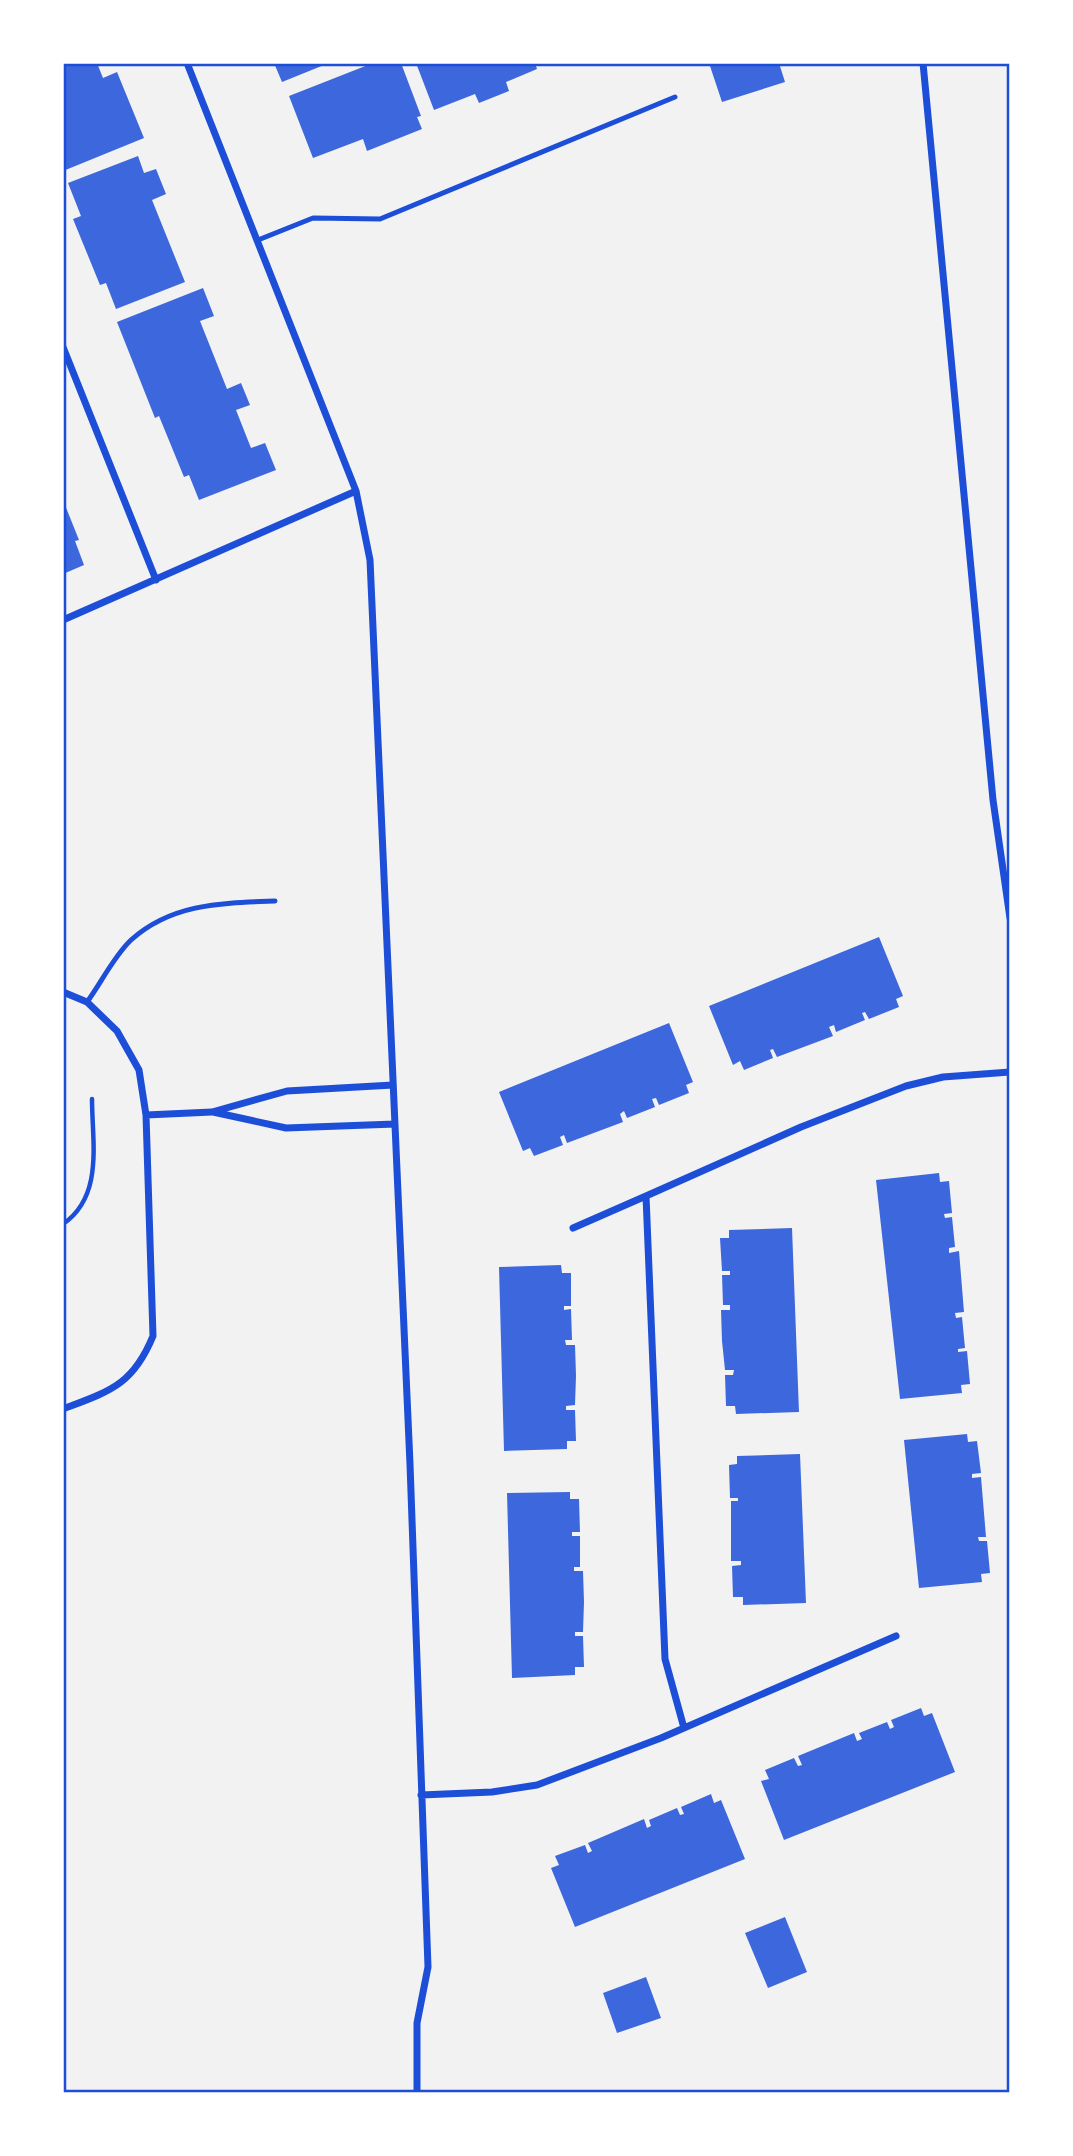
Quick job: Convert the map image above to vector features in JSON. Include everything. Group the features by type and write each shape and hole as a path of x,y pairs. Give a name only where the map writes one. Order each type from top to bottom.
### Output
{"street":[{"path":"187,63 356,491 370,560 428,1967 417,2024 417,2093"},
{"path":"923,63 991,787 1010,918"},
{"path":"63,347 156,580"},
{"path":"63,620 356,491"},
{"path":"63,992 87,1002 117,1031 139,1070 146,1115 153,1336 142,1364 123,1382 63,1409"},
{"path":"573,1228 801,1127 906,1086 943,1077 1010,1072"},
{"path":"146,1115 212,1112 287,1091 393,1085"},
{"path":"212,1112 286,1128 394,1125"},
{"path":"646,1196 665,1659 684,1728"},
{"path":"421,1795 492,1793 537,1785 684,1728 896,1636"}],"lane":[{"path":"258,240 313,218 380,219 675,97"},
{"path":"87,1002 131,940 177,912 202,904 275,901"}],"path":[{"path":"63,1224 80,1208 92,1185 92,1099"}],"building":[{"path":"63,63 97,63 103,78 117,72 144,138 63,171"},
{"path":"274,63 329,63 282,82"},
{"path":"373,63 401,63 421,116 417,117 422,129 367,151 363,139 313,158 289,96"},
{"path":"416,63 535,63 537,69 506,82 509,91 479,103 475,94 434,110"},
{"path":"709,63 779,63 785,82 722,102"},
{"path":"138,156 144,173 156,169 166,194 152,200 185,282 116,309 106,283 100,285 73,219 81,216 68,183"},
{"path":"203,288 214,316 200,321 227,389 241,383 250,405 236,410 251,448 265,443 276,470 199,500 189,475 184,477 159,416 155,418 117,322"},
{"path":"63,500 79,540 75,541 84,565 63,574"},
{"path":"879,937 903,996 896,999 899,1007 869,1019 865,1012 862,1013 865,1020 836,1032 834,1025 829,1027 833,1036 777,1057 773,1049 770,1050 773,1058 744,1070 740,1061 733,1065 709,1006"},
{"path":"669,1023 693,1082 686,1085 689,1093 659,1105 656,1098 652,1099 655,1107 627,1118 624,1111 620,1114 623,1122 567,1143 564,1135 560,1137 563,1145 534,1156 530,1148 523,1151 499,1092"},
{"path":"939,1173 940,1182 949,1181 952,1213 944,1214 945,1218 952,1217 955,1247 949,1248 949,1253 959,1251 964,1312 955,1313 956,1318 962,1317 965,1348 958,1349 958,1352 967,1351 970,1384 961,1385 962,1393 900,1399 876,1180"},
{"path":"792,1228 799,1412 736,1414 735,1406 726,1406 725,1375 733,1375 734,1370 725,1370 721,1310 730,1310 730,1305 723,1305 722,1275 730,1275 730,1271 722,1271 720,1238 729,1238 729,1230"},
{"path":"561,1265 562,1273 571,1273 571,1306 564,1306 564,1310 571,1309 572,1340 565,1340 566,1345 575,1345 575,1405 566,1406 566,1410 575,1410 576,1441 567,1441 567,1449 504,1451 499,1267"},
{"path":"967,1434 968,1442 977,1441 981,1473 972,1474 972,1478 981,1477 986,1537 978,1537 979,1541 987,1541 990,1573 981,1574 982,1582 919,1588 904,1440"},
{"path":"800,1454 806,1603 743,1605 743,1597 733,1597 732,1566 741,1565 741,1561 731,1561 731,1501 738,1501 738,1498 730,1498 729,1465 737,1464 737,1456"},
{"path":"570,1492 570,1499 579,1499 580,1532 572,1532 572,1536 580,1536 580,1567 574,1567 574,1571 583,1571 583,1632 575,1632 575,1636 583,1636 584,1667 575,1667 575,1675 512,1678 507,1493"},
{"path":"921,1708 924,1716 932,1713 955,1772 784,1840 761,1781 769,1779 765,1770 794,1758 798,1766 802,1765 798,1756 854,1733 857,1741 862,1739 859,1733 887,1722 890,1729 894,1727 891,1720"},
{"path":"711,1794 714,1803 721,1800 745,1859 575,1927 551,1868 559,1865 555,1856 585,1845 588,1853 592,1851 588,1843 644,1819 647,1828 651,1826 649,1820 677,1808 680,1815 684,1814 681,1807"},
{"path":"785,1917 807,1972 768,1988 745,1933"},
{"path":"646,1977 661,2018 617,2033 603,1993"}]}
